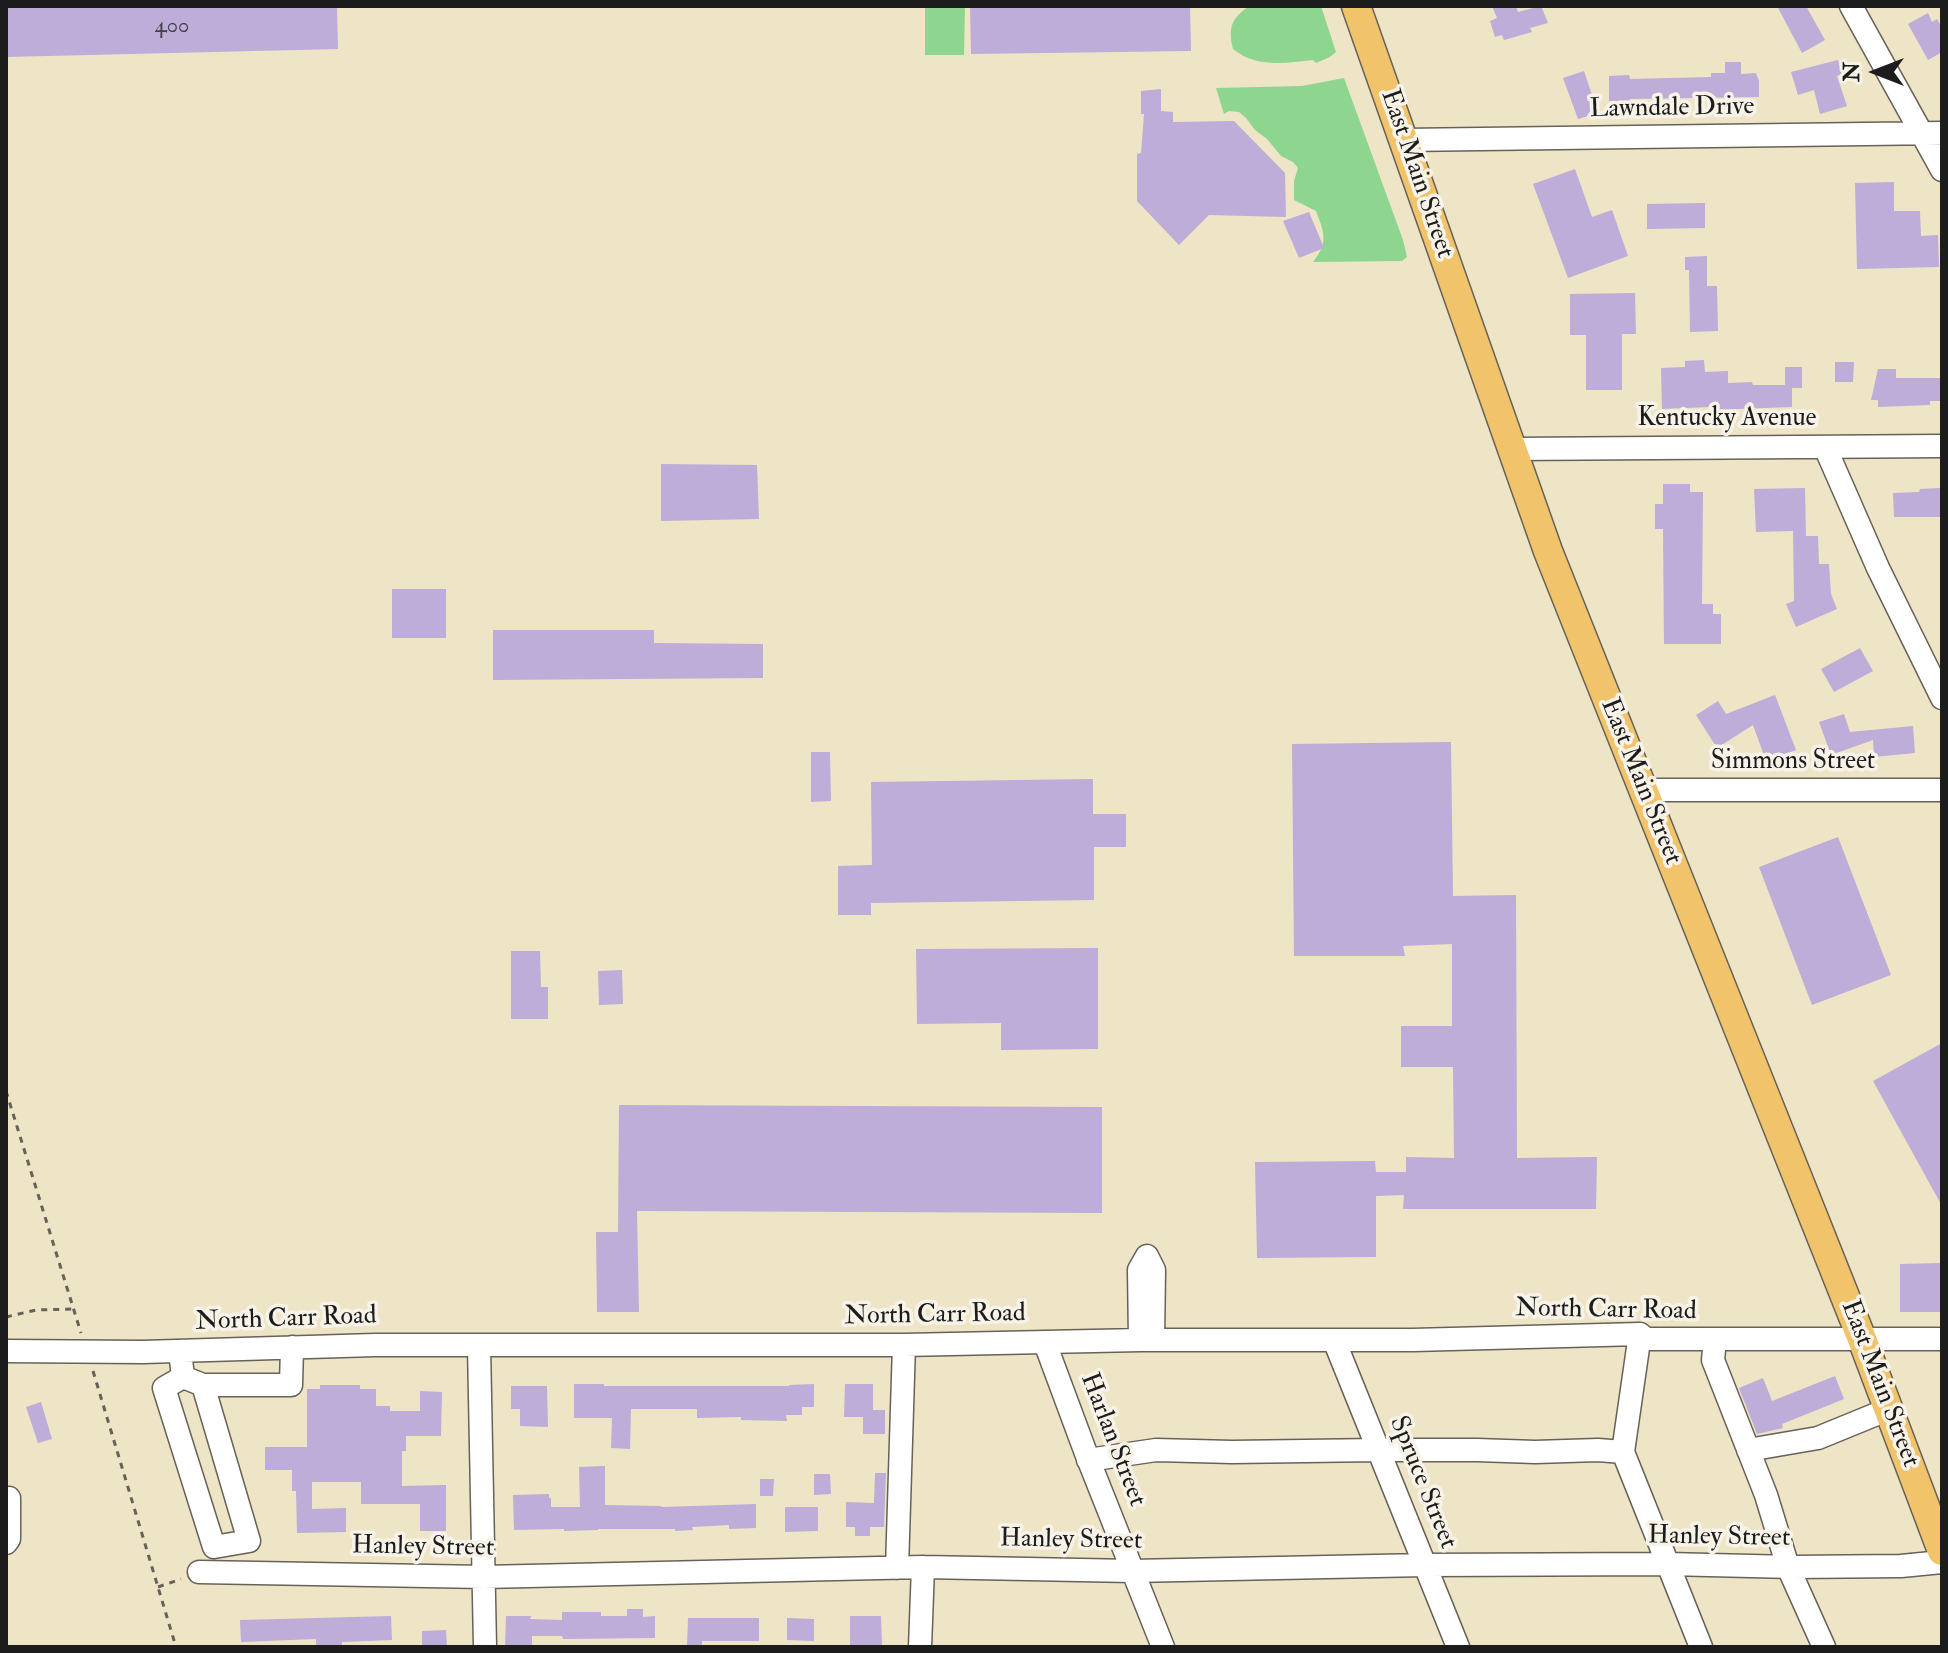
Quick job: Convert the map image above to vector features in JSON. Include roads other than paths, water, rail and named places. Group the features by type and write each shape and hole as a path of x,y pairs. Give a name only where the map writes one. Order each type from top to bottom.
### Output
{"main road":[{"name":"East Main Street","path":"1356,6 1548,551 1889,1409 1934,1506 1942,1551"}],"street":[{"path":"1851,6 1932,134 1942,170"},
{"name":"Lawndale Drive","path":"1404,140 1932,134"},
{"name":"Kentucky Avenue","path":"1513,449 1942,446"},
{"path":"1825,447 1878,568 1942,698"},
{"name":"Simmons Street","path":"1644,790 1942,790"},
{"path":"1640,1334 1623,1452 1701,1647"},
{"name":"North Carr Road","path":"6,1351 180,1351 375,1345 904,1345 1640,1334 1646,1339 1942,1339"},
{"name":"Spruce Street","path":"1334,1340 1458,1647"},
{"path":"1715,1340 1713,1360 1766,1495 1788,1567 1824,1647"},
{"name":"Harlan Street","path":"1045,1343 1163,1647"},
{"path":"897,1568 904,1345"},
{"path":"479,1346 485,1647"},
{"path":"180,1351 193,1381 249,1541 214,1547 164,1388 193,1381 291,1385 292,1347"},
{"path":"1748,1450 1818,1438 1889,1409"},
{"path":"1088,1460 1156,1450 1623,1452"},
{"path":"6,1543 9,1539 9,1498"},
{"name":"Hanley Street","path":"199,1572 484,1577 923,1567 1132,1571 1425,1565 1901,1566 1942,1562"},
{"path":"920,1647 923,1567"}]}
